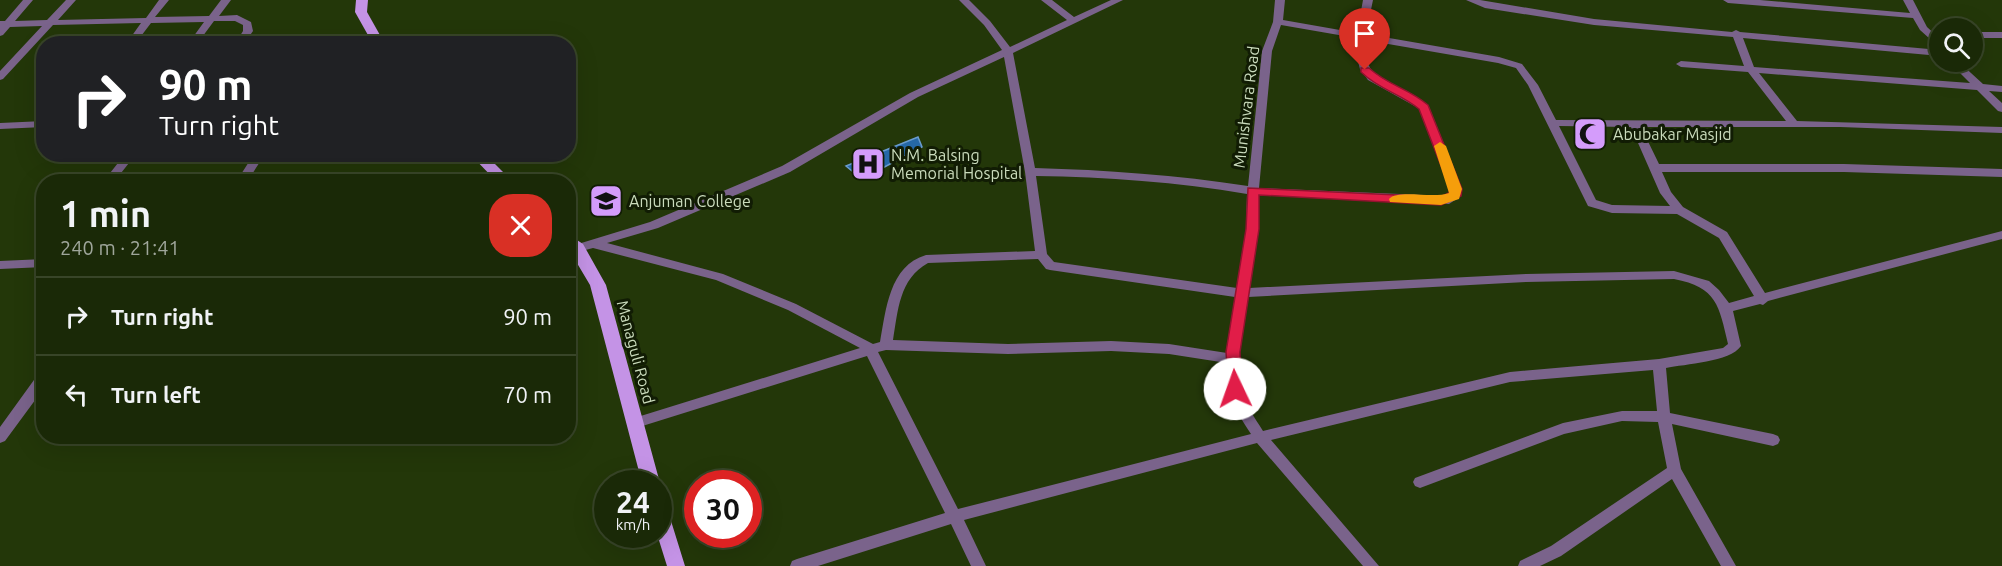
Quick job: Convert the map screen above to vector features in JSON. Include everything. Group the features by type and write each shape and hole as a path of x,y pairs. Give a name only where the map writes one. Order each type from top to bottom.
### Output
{"main road":[{"path":"362,0 361,12 374,36"},
{"path":"485,162 497,174"},
{"name":"Managuli Road","path":"577,245 598,285 648,470"},
{"path":"670,548 676,566"}],"street":[{"path":"0,33 4,24 28,0"},
{"path":"38,36 71,0"},
{"path":"136,36 164,0"},
{"path":"198,36 226,0"},
{"path":"797,566 952,517 1260,437 1510,377 1659,364 1726,352 1735,346 1726,308 1711,286 1696,279 1674,275 1526,278 1242,293 1050,266 1041,255 1030,172 1008,51 987,23 964,0"},
{"path":"1046,0 1072,20"},
{"path":"577,245 654,225 786,169 914,95 1118,0"},
{"name":"Munishvara Road","path":"1280,0 1278,22 1267,51 1253,191 1252,229 1233,359 1235,389 1243,411 1260,437 1372,566"},
{"path":"1030,172 1082,173 1192,181 1253,191 1441,201 1455,196 1456,189 1424,107 1414,99 1370,77 1365,70 1359,38 1368,0"},
{"path":"1471,0 1485,5 1594,22 1929,52"},
{"path":"1728,0 1917,15"},
{"path":"1908,0 1929,28"},
{"path":"4,24 237,18 245,21 248,31 245,36"},
{"path":"1278,22 1359,38 1499,60 1519,66 1533,85 1592,203 1612,209 1679,210"},
{"path":"1736,33 1750,68 1794,124"},
{"path":"1983,35 2002,35"},
{"path":"0,77 36,38"},
{"path":"1681,63 2002,89"},
{"path":"1964,72 2002,109"},
{"path":"1552,123 1794,124 2002,130"},
{"path":"0,126 36,124"},
{"path":"1635,124 1666,193 1679,210 1723,235 1763,300"},
{"path":"115,174 125,162"},
{"path":"1656,168 1912,169 2002,172"},
{"path":"1726,308 2002,235"},
{"path":"577,245 718,278 792,307 870,348 952,517 979,566"},
{"path":"886,345 897,289 914,264 926,259 1041,255"},
{"path":"3,268 36,262"},
{"path":"636,423 870,348 886,345 1008,349 1119,346 1169,349 1233,359"},
{"path":"1659,364 1664,417 1674,470 1729,566"},
{"path":"0,437 36,388"},
{"path":"1420,482 1563,429 1622,416 1664,417 1773,440"},
{"path":"1525,566 1556,551 1674,470"}],"building":[{"path":"918,137 922,147 862,179 846,166"}],"slow traffic":[{"path":"1395,199 1441,201 1455,196 1456,189 1440,146"}],"place":[{"name":"Abubakar Masjid","path":"1590,134"},
{"name":"N.M. Balsing Memorial Hospital","path":"868,164"},
{"name":"Anjuman College","path":"606,201"}],"route":[{"path":"1235,389 1233,352 1252,229 1253,191 1441,201 1455,196 1456,189 1424,107 1414,99 1380,84 1365,70"}]}
